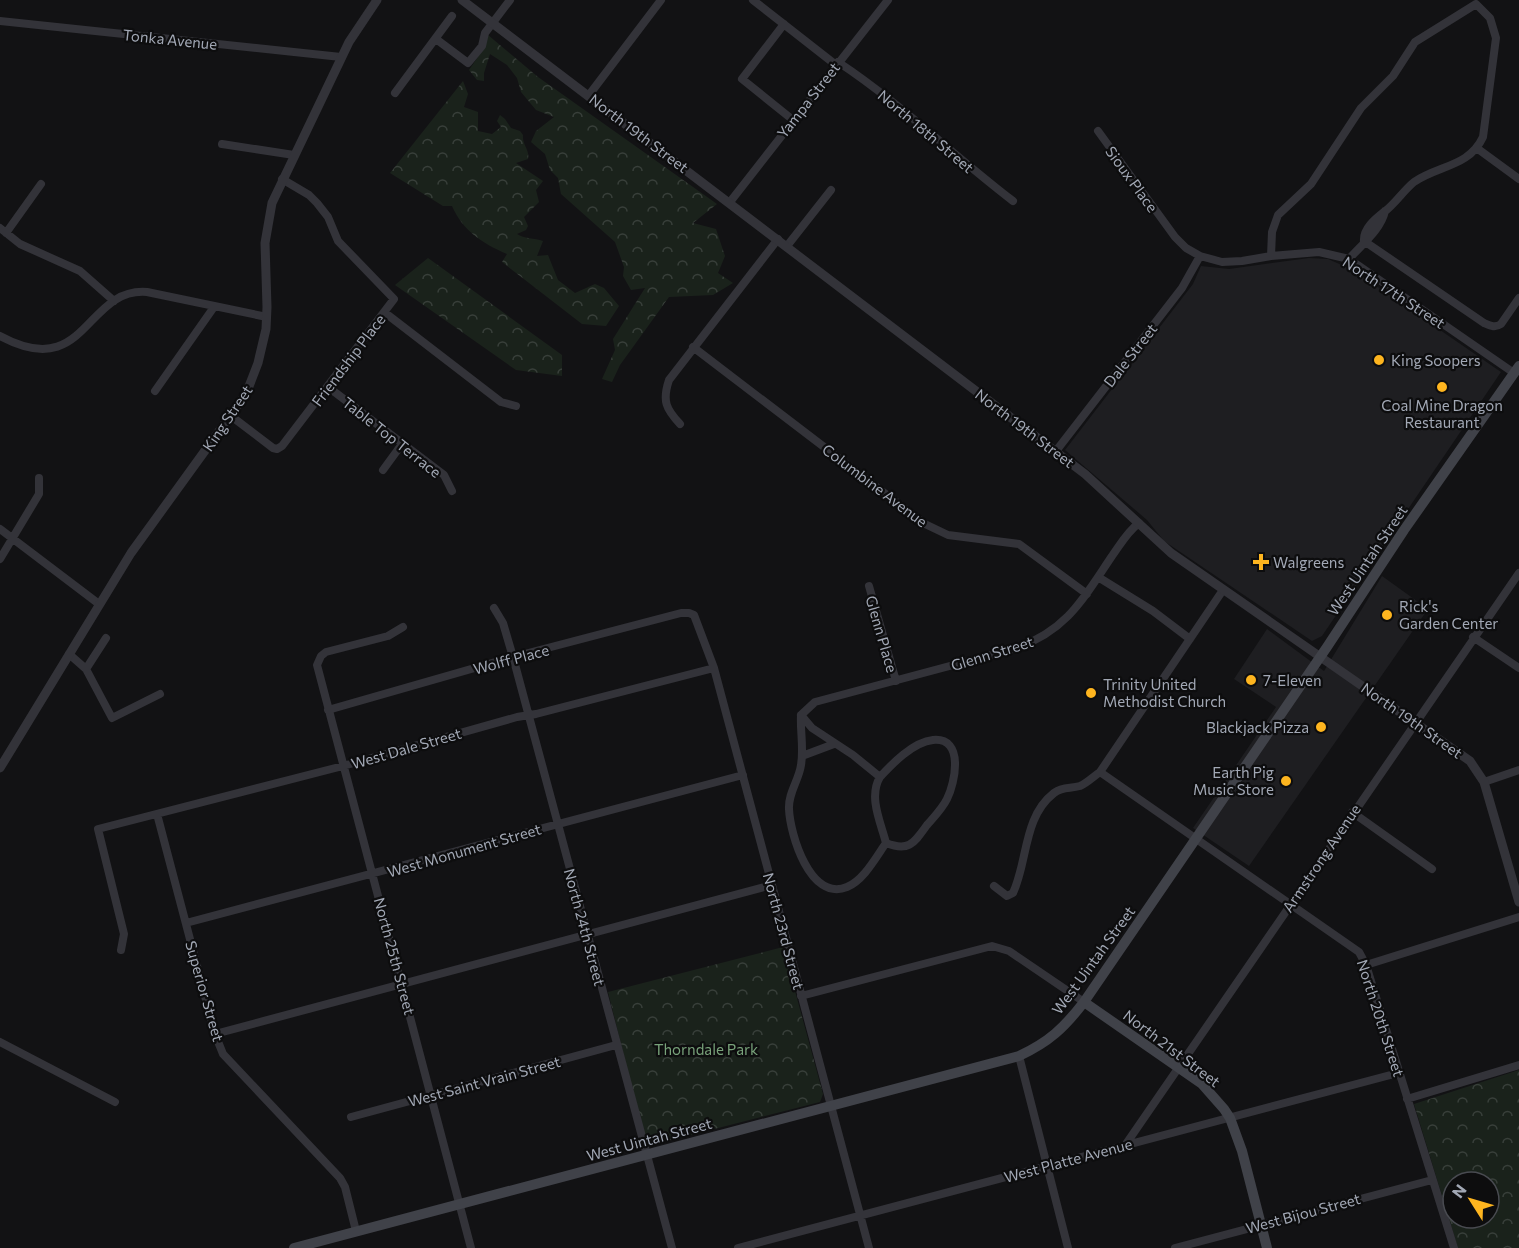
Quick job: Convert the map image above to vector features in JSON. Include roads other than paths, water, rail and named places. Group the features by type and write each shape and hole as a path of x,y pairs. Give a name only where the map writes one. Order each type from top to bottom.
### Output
{"main road":[{"name":"West Uintah Street","path":"294,1248 1018,1056 1047,1042 1071,1019 1084,1002 1321,657 1404,530 1517,369"},
{"name":"North 21st Street","path":"1084,1002 1178,1067 1217,1100 1230,1118 1242,1151 1267,1248"}],"street":[{"name":"King Street","path":"0,768 131,553 240,404 252,379 264,340 267,317 264,243 272,203 341,57 356,29 377,0"},
{"name":"North 19th Street","path":"462,0 1056,451 1106,491 1171,553 1470,761 1484,782 1519,902"},
{"path":"436,39 468,63 482,46 485,33 510,0"},
{"path":"589,95 661,0"},
{"name":"North 18th Street","path":"753,0 837,64 875,88 1013,201"},
{"name":"Yampa Street","path":"730,202 888,0"},
{"path":"1272,256 1272,232 1276,219 1285,207 1311,184 1361,108 1393,76 1415,42 1478,2 1491,20 1496,39 1483,138 1478,149 1466,159 1416,181 1401,192 1385,211 1384,217 1370,238 1364,241 1349,259"},
{"path":"395,93 452,16"},
{"name":"Tonka Avenue","path":"0,21 341,57"},
{"path":"784,24 742,79 793,120"},
{"name":"Sioux Place","path":"1098,131 1166,226"},
{"path":"222,144 294,155"},
{"path":"1478,149 1519,179"},
{"name":"Friendship Place","path":"231,416 273,448 278,449 394,299 338,241 328,217 317,203 309,195 282,179"},
{"path":"41,184 3,230 20,244 80,271 114,302"},
{"path":"787,246 831,190"},
{"name":"North 17th Street","path":"1166,226 1186,248 1200,256 1222,261 1242,261 1319,252 1349,259 1517,369"},
{"path":"680,424 668,411 666,388 672,374 778,239"},
{"path":"1364,241 1484,323 1497,327 1519,298"},
{"name":"Dale Street","path":"1056,451 1182,288 1200,256"},
{"path":"0,336 28,348 47,350 55,348 71,339 125,294 139,292 267,317"},
{"path":"155,391 214,307"},
{"path":"384,312 501,402 516,406"},
{"name":"Columbine Avenue","path":"693,347 933,529 948,534 1019,544 1087,594"},
{"name":"Table Top Terrace","path":"328,387 444,475 452,490"},
{"path":"383,470 402,444"},
{"path":"0,559 39,494 39,478"},
{"name":"Glenn Street","path":"801,715 815,702 1017,648 1037,640 1063,622 1087,594 1127,535 1139,523"},
{"path":"0,529 99,604"},
{"name":"Armstrong Avenue","path":"1126,1144 1352,812 1519,573"},
{"path":"1098,577 1153,611 1190,639"},
{"name":"Glenn Place","path":"869,586 896,681"},
{"path":"994,886 1007,896 1013,893 1032,826 1048,798 1064,787 1082,785 1100,772 1223,590"},
{"name":"North 24th Street","path":"494,608 503,623 513,657 645,1156 672,1248"},
{"name":"Wolff Place","path":"328,710 513,657 681,613 694,615"},
{"name":"North 23rd Street","path":"694,615 714,668 869,1248"},
{"name":"North 25th Street","path":"403,627 388,636 326,652 321,656 317,665 471,1248"},
{"path":"86,669 106,638"},
{"path":"1473,638 1519,668"},
{"path":"69,654 86,669 112,718 159,694"},
{"name":"West Dale Street","path":"121,950 123,934 98,829 343,766 527,715 714,668"},
{"path":"801,715 812,728 853,755 880,777"},
{"path":"801,715 802,756 789,811 802,859 812,876 829,887 845,888 859,878 886,843"},
{"path":"931,740 944,742 950,747 956,765 948,796 916,839 905,847 895,847 886,843 875,802 876,785 880,777 909,752 931,740"},
{"path":"802,756 834,744"},
{"path":"1484,782 1519,770"},
{"name":"North 20th Street","path":"1100,772 1354,947 1363,957 1454,1248"},
{"name":"West Monument Street","path":"186,923 743,775"},
{"path":"1352,812 1432,869"},
{"name":"Superior Street","path":"158,814 215,1034 223,1054 340,1178 345,1187 356,1232"},
{"path":"215,1034 772,885"},
{"path":"1366,965 1519,917"},
{"name":"North 21st Street","path":"801,996 982,947 996,946 1009,951 1084,1002"},
{"path":"0,1042 115,1102"},
{"name":"West Saint Vrain Street","path":"351,1117 616,1045"},
{"path":"1018,1056 1068,1248"},
{"path":"1407,1099 1519,1065"},
{"name":"West Platte Avenue","path":"738,1248 1398,1073"},
{"name":"West Bijou Street","path":"1175,1248 1432,1180"}],"place":[{"name":"King Soopers","path":"1379,360"},
{"name":"Coal Mine Dragon Restaurant","path":"1442,387"},
{"name":"Walgreens","path":"1261,562"},
{"name":"Rick's Garden Center","path":"1387,615"},
{"name":"7-Eleven","path":"1251,680"},
{"name":"Trinity United Methodist Church","path":"1091,693"},
{"name":"Blackjack Pizza","path":"1321,727"},
{"name":"Earth Pig Music Store","path":"1286,781"}],"park label":[{"name":"Thorndale Park","path":"706,1049"}]}
